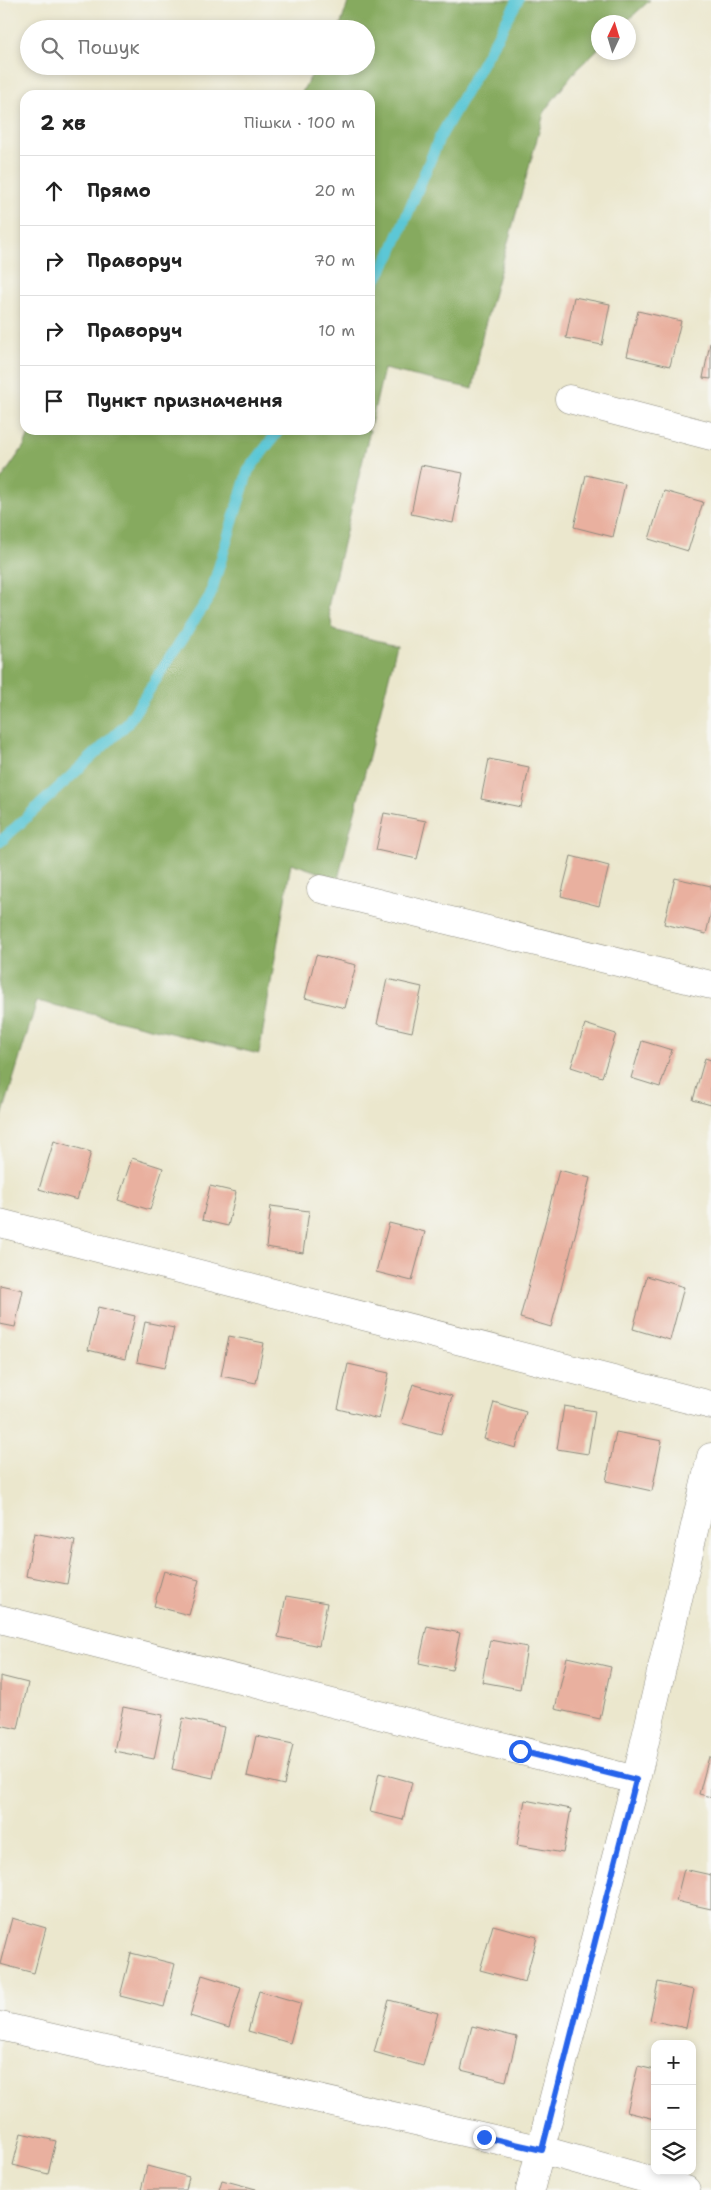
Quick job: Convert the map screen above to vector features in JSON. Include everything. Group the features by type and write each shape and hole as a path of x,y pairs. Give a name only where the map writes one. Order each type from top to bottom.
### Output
{"street":[{"path":"569,399 711,436"},
{"path":"321,889 711,985"},
{"path":"0,1224 711,1406"},
{"path":"530,2190 542,2150 636,1780 711,1457"},
{"path":"0,1619 636,1780"},
{"path":"0,2026 542,2150 686,2190"}],"green space":[{"path":"349,0 650,0 634,15 591,15 591,56 577,69 545,110 483,332 473,389 384,369 375,407 375,90 303,90 312,75 375,75 375,20 342,20"},
{"path":"29,435 369,435 328,607 333,630 397,645 338,879 291,863 259,1054 37,1001 0,1123 0,481 24,446"}],"building":[{"path":"574,297 610,304 602,345 566,338"},
{"path":"638,311 681,321 670,366 627,356"},
{"path":"711,343 711,379 703,378"},
{"path":"421,465 463,473 453,523 411,514"},
{"path":"586,475 625,484 613,537 574,527"},
{"path":"664,491 703,502 688,551 649,539"},
{"path":"489,759 529,767 521,807 481,799"},
{"path":"384,813 426,821 417,859 376,850"},
{"path":"571,856 609,866 599,906 561,896"},
{"path":"675,878 711,886 711,913 706,934 664,924"},
{"path":"316,955 356,965 345,1008 305,998"},
{"path":"387,979 422,987 412,1032 377,1024"},
{"path":"585,1024 616,1034 602,1077 571,1067"},
{"path":"642,1041 672,1050 660,1087 631,1078"},
{"path":"705,1058 711,1060 711,1105 693,1100"},
{"path":"54,1141 91,1152 77,1200 39,1189"},
{"path":"132,1158 163,1168 150,1210 118,1200"},
{"path":"559,1170 590,1178 551,1327 520,1318"},
{"path":"210,1186 236,1192 228,1226 202,1220"},
{"path":"271,1206 309,1211 303,1253 266,1247"},
{"path":"389,1223 425,1232 412,1281 376,1272"},
{"path":"647,1276 684,1287 670,1340 633,1329"},
{"path":"0,1285 23,1290 15,1327 0,1324"},
{"path":"98,1307 135,1316 125,1359 88,1350"},
{"path":"145,1322 174,1328 165,1368 137,1362"},
{"path":"229,1336 264,1343 256,1383 221,1376"},
{"path":"348,1364 389,1373 379,1419 338,1409"},
{"path":"413,1384 452,1396 441,1434 401,1423"},
{"path":"494,1402 526,1412 516,1448 484,1439"},
{"path":"564,1406 595,1411 588,1454 557,1449"},
{"path":"616,1432 662,1441 652,1491 606,1481"},
{"path":"34,1533 75,1541 67,1584 26,1576"},
{"path":"164,1571 199,1580 189,1615 154,1606"},
{"path":"286,1596 327,1603 319,1646 278,1637"},
{"path":"427,1626 460,1633 452,1670 419,1663"},
{"path":"490,1640 527,1647 520,1689 482,1682"},
{"path":"567,1657 611,1667 600,1719 555,1709"},
{"path":"0,1676 28,1683 18,1729 0,1725"},
{"path":"123,1707 163,1715 154,1759 114,1751"},
{"path":"183,1718 224,1727 213,1778 172,1769"},
{"path":"256,1736 293,1744 284,1785 247,1776"},
{"path":"709,1757 711,1757 711,1797 699,1794"},
{"path":"379,1773 412,1782 403,1820 370,1812"},
{"path":"525,1800 571,1809 563,1853 517,1845"},
{"path":"684,1869 711,1875 711,1909 676,1901"},
{"path":"12,1918 46,1928 34,1973 0,1964"},
{"path":"493,1925 537,1937 525,1982 480,1970"},
{"path":"131,1953 175,1964 164,2007 120,1996"},
{"path":"202,1975 241,1987 229,2028 190,2016"},
{"path":"658,1982 694,1990 686,2028 650,2020"},
{"path":"259,1991 301,2003 290,2043 248,2031"},
{"path":"389,2000 438,2013 423,2066 374,2052"},
{"path":"472,2026 517,2037 506,2081 461,2070"},
{"path":"638,2066 651,2069 651,2118 627,2112"},
{"path":"21,2133 56,2141 48,2174 13,2165"},
{"path":"147,2166 189,2177 186,2190 141,2190"},
{"path":"222,2180 256,2189 256,2190 219,2190"}],"waterway":[{"path":"375,281 390,255 439,139 518,0"},
{"path":"0,842 127,724 210,596 248,471 275,435"}],"route":[{"path":"484,2137 542,2150 636,1780 520,1751"}]}
